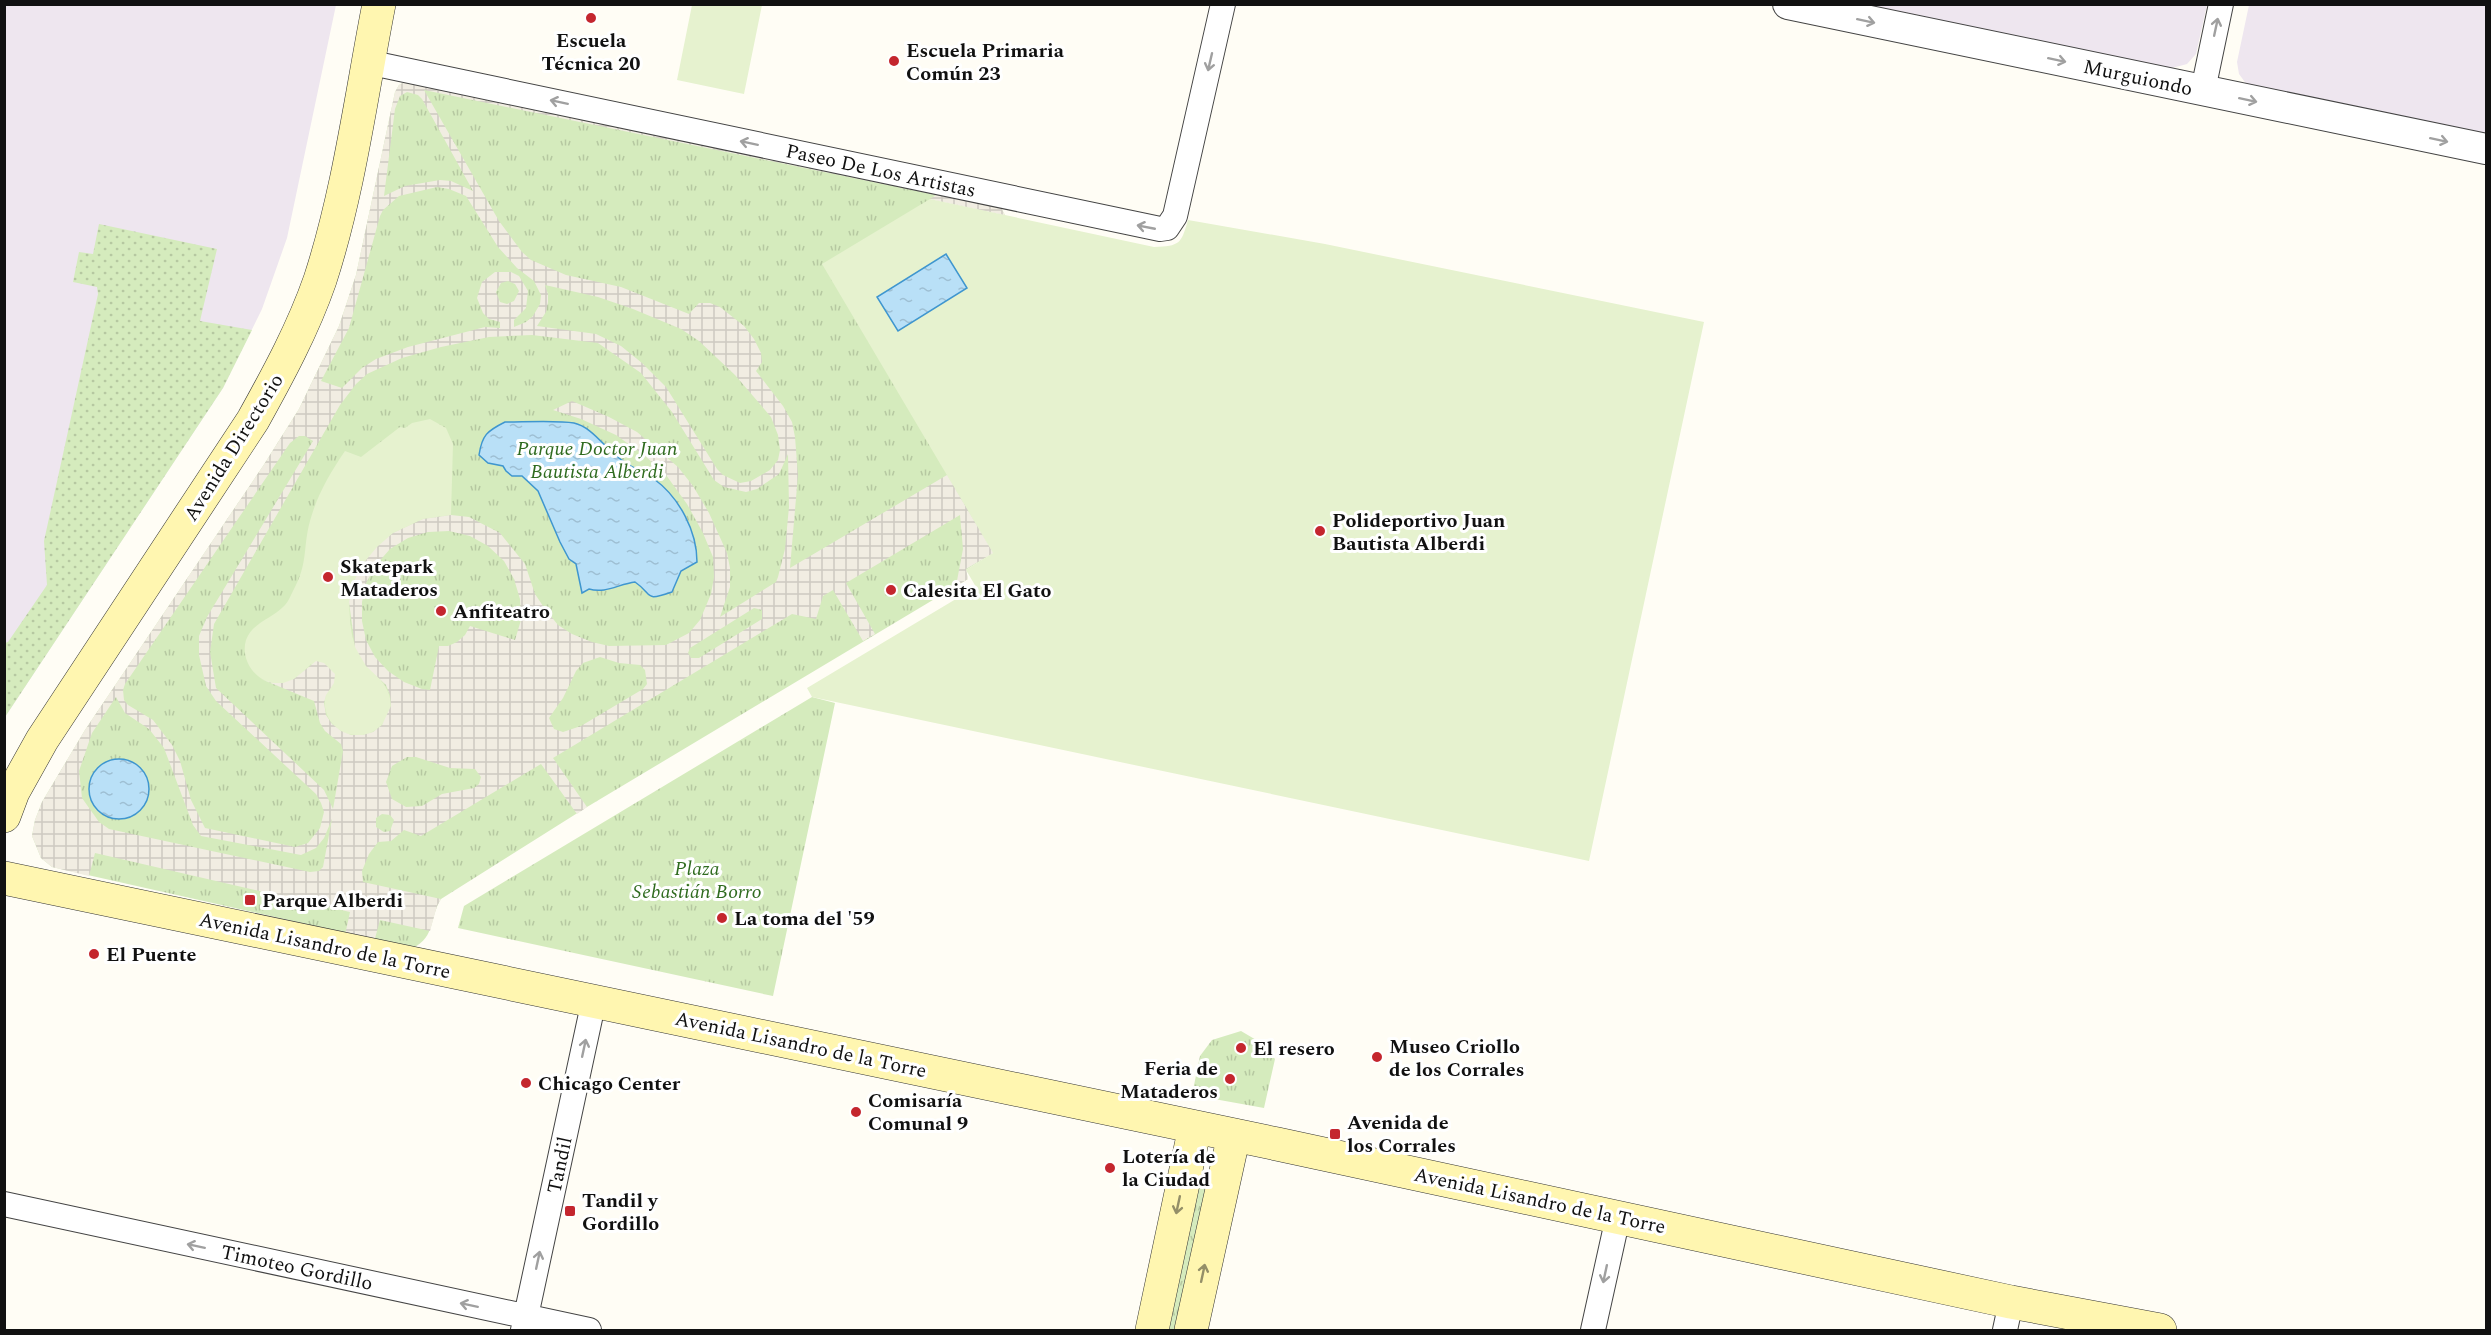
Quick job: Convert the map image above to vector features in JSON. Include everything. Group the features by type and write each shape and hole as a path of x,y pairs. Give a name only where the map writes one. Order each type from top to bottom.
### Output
{"main road":[{"name":"Avenida Directorio","path":"4,816 13,792 42,740 253,420 284,366 319,282 341,207 379,4"},
{"name":"Avenida Lisandro de la Torre","path":"4,878 310,940 431,969 594,1000 1617,1217 2008,1316 2160,1330"},
{"path":"1152,1330 1195,1127"},
{"path":"1191,1330 1234,1135"}],"street":[{"name":"Paseo De Los Artistas","path":"368,62 1160,229 1167,228 1175,216 1223,4"},
{"path":"2203,90 2221,4"},
{"name":"Murguiondo","path":"1793,5 2487,150"},
{"name":"Tandil","path":"525,1324 594,1000"},
{"name":"Timoteo Gordillo","path":"4,1204 525,1324 589,1330"},
{"path":"1593,1330 1617,1217"}],"shaded area":[{"path":"2207,4 2196,54 2187,64 2172,68 1869,5"},
{"path":"5,5 336,5 287,238 262,309 223,388 5,717"},
{"path":"2249,5 2486,5 2486,138 2250,89 2239,74 2237,62"},
{"path":"408,80 1000,206 1005,215 930,199 936,195 424,90 499,221 522,252 531,260 566,275 621,287 689,314 699,303 710,303 720,307 744,326 754,339 761,353 762,362 756,371 783,406 792,422 795,437 798,475 790,568 947,475 993,553 966,569 968,579 956,586 963,549 960,515 846,583 875,634 863,641 833,590 823,596 816,619 792,614 553,758 587,807 577,814 541,764 421,836 404,830 391,841 378,842 369,854 362,871 363,882 441,899 430,931 380,920 374,942 345,935 350,912 95,853 89,876 52,867 41,858 32,836 42,802 85,730 299,409 339,326 356,275 395,92 399,85","holes":["407,92 418,95 422,99 473,191 451,181 440,180 405,186 384,196 395,109 400,96","437,187 466,196 498,247 517,268 534,281 541,295 540,304 533,316 514,327 514,320 526,308 528,291 519,276 511,272 495,272 482,282 477,298 483,313 489,319 500,322 500,328 485,327 408,347 376,359 362,368 342,388 321,381 349,328 383,210 399,196","508,281 515,284 519,291 514,301 507,304 500,302 496,292 501,283","545,285 598,297 681,329 699,341 735,375 771,417 778,435 780,450 778,460 770,470 751,481 740,483 723,475 666,387 642,363 621,346 596,334 537,326 546,312 548,294","532,335 598,343 641,373 672,412 714,480 724,487 746,492 757,489 779,474 788,454 789,507 785,549 776,582 720,617 730,587 727,553 709,513 693,486 678,467 637,432 609,417 572,401 553,410 581,419 616,435 644,455 666,475 687,504 713,557 714,577 711,594 700,620 689,633 666,645 609,646 592,642 558,625 535,594 525,564 500,533 469,517 451,515 423,519 393,533 361,566 353,584 349,602 355,647 366,666 386,685 390,695 391,706 382,725 373,732 351,735 332,724 326,715 324,703 334,683 335,674 324,663 316,661 294,679 283,683 272,683 261,679 314,701 320,723 325,731 341,744 343,751 333,809 324,790 216,688 210,652 214,624 340,405 367,374 402,358 489,337","299,436 305,436 313,441 207,617 199,636 199,655 206,686 216,701 316,794 324,812 320,828 308,843 295,847 205,828 191,800 180,761 172,745 153,720 128,705 124,700 123,690 290,443","449,531 470,536 488,546 504,561 514,579 520,599 521,620 515,640 470,626 457,642 448,646 439,646 430,690 404,682 388,671 375,657 366,640 362,621 362,602 366,583 376,565 390,549 408,538 428,532","754,608 762,610 762,619 699,658 691,658 688,653 690,648","600,657 619,663 640,665 645,670 647,684 643,689 581,726 563,732 554,729 549,718 563,698 576,671 583,663","116,697 125,713 149,729 164,748 193,825 201,836 301,855 316,848 324,838 332,819 323,867 319,871 310,872 109,829 99,822 82,798 79,771 92,733","407,757 416,757 450,768 475,769 481,777 479,784 474,788 442,794 422,806 406,807 392,799 386,782 392,766","382,814 390,815 394,820 390,831 384,832 376,827 376,818"]}],"green space":[{"path":"692,5 762,5 744,94 677,80"},
{"name":"Parque Doctor Juan Bautista Alberdi","path":"408,80 1000,206 1005,215 930,199 958,492 993,553 966,570 968,579 587,807 441,899 429,932 413,948 52,867 41,858 32,836 42,802 85,730 299,409 339,326 356,275 395,92 399,85"},
{"name":"Polideportivo Juan Bautista Alberdi","path":"930,199 1154,247 1169,246 1178,242 1188,220 1325,244 1704,322 1589,861 812,697 807,688 976,587 966,570 993,553 822,264"},
{"path":"99,224 217,249 200,321 252,330 223,388 5,717 5,643 8,642 47,585 44,541 98,294 97,287 73,282 79,252 93,254"},
{"name":"Skatepark Mataderos","path":"430,419 446,428 453,444 451,515 423,519 393,533 349,602 351,631 356,647 383,683 391,701 390,711 378,728 364,735 345,733 335,727 328,718 325,693 311,664 289,682 276,684 268,682 260,678 249,665 245,649 246,640 253,629 278,611 290,598 302,570 308,530 316,502 345,451 361,457 400,427 405,428 412,423"},
{"name":"Plaza Sebastián Borro","path":"812,697 835,703 773,996 458,928 464,906"},
{"path":"1241,1031 1263,1044 1275,1059 1264,1108 1192,1095 1200,1056 1212,1040"},
{"path":"1193,1182 1210,1186 1180,1330 1162,1330"}],"water":[{"path":"946,254 967,288 898,331 877,297"},
{"path":"505,422 559,422 580,425 622,460 663,486 685,516 696,550 697,562 681,571 672,592 653,597 635,582 606,590 589,589 582,593 576,564 569,559 560,542 538,491 522,476 512,476 503,466 488,463 479,455 486,434"},
{"path":"113,759 125,759 136,764 144,772 149,789 147,801 136,814 125,819 113,819 102,814 94,806 89,795 89,783 94,772 102,764"}],"place":[{"name":"Escuela Técnica 20","path":"591,18"},
{"name":"Escuela Primaria Común 23","path":"894,61"},
{"name":"Polideportivo Juan Bautista Alberdi","path":"1320,531"},
{"name":"Skatepark Mataderos","path":"328,577"},
{"name":"Calesita El Gato","path":"891,590"},
{"name":"Anfiteatro","path":"441,611"},
{"name":"Parque Alberdi","path":"250,900"},
{"name":"La toma del '59","path":"722,918"},
{"name":"El Puente","path":"94,954"},
{"name":"El resero","path":"1241,1048"},
{"name":"Museo Criollo de los Corrales","path":"1377,1057"},
{"name":"Feria de Mataderos","path":"1230,1079"},
{"name":"Chicago Center","path":"526,1083"},
{"name":"Comisaría Comunal 9","path":"856,1112"},
{"name":"Avenida de los Corrales","path":"1335,1134"},
{"name":"Lotería de la Ciudad","path":"1110,1168"},
{"name":"Tandil y Gordillo","path":"570,1211"}]}
